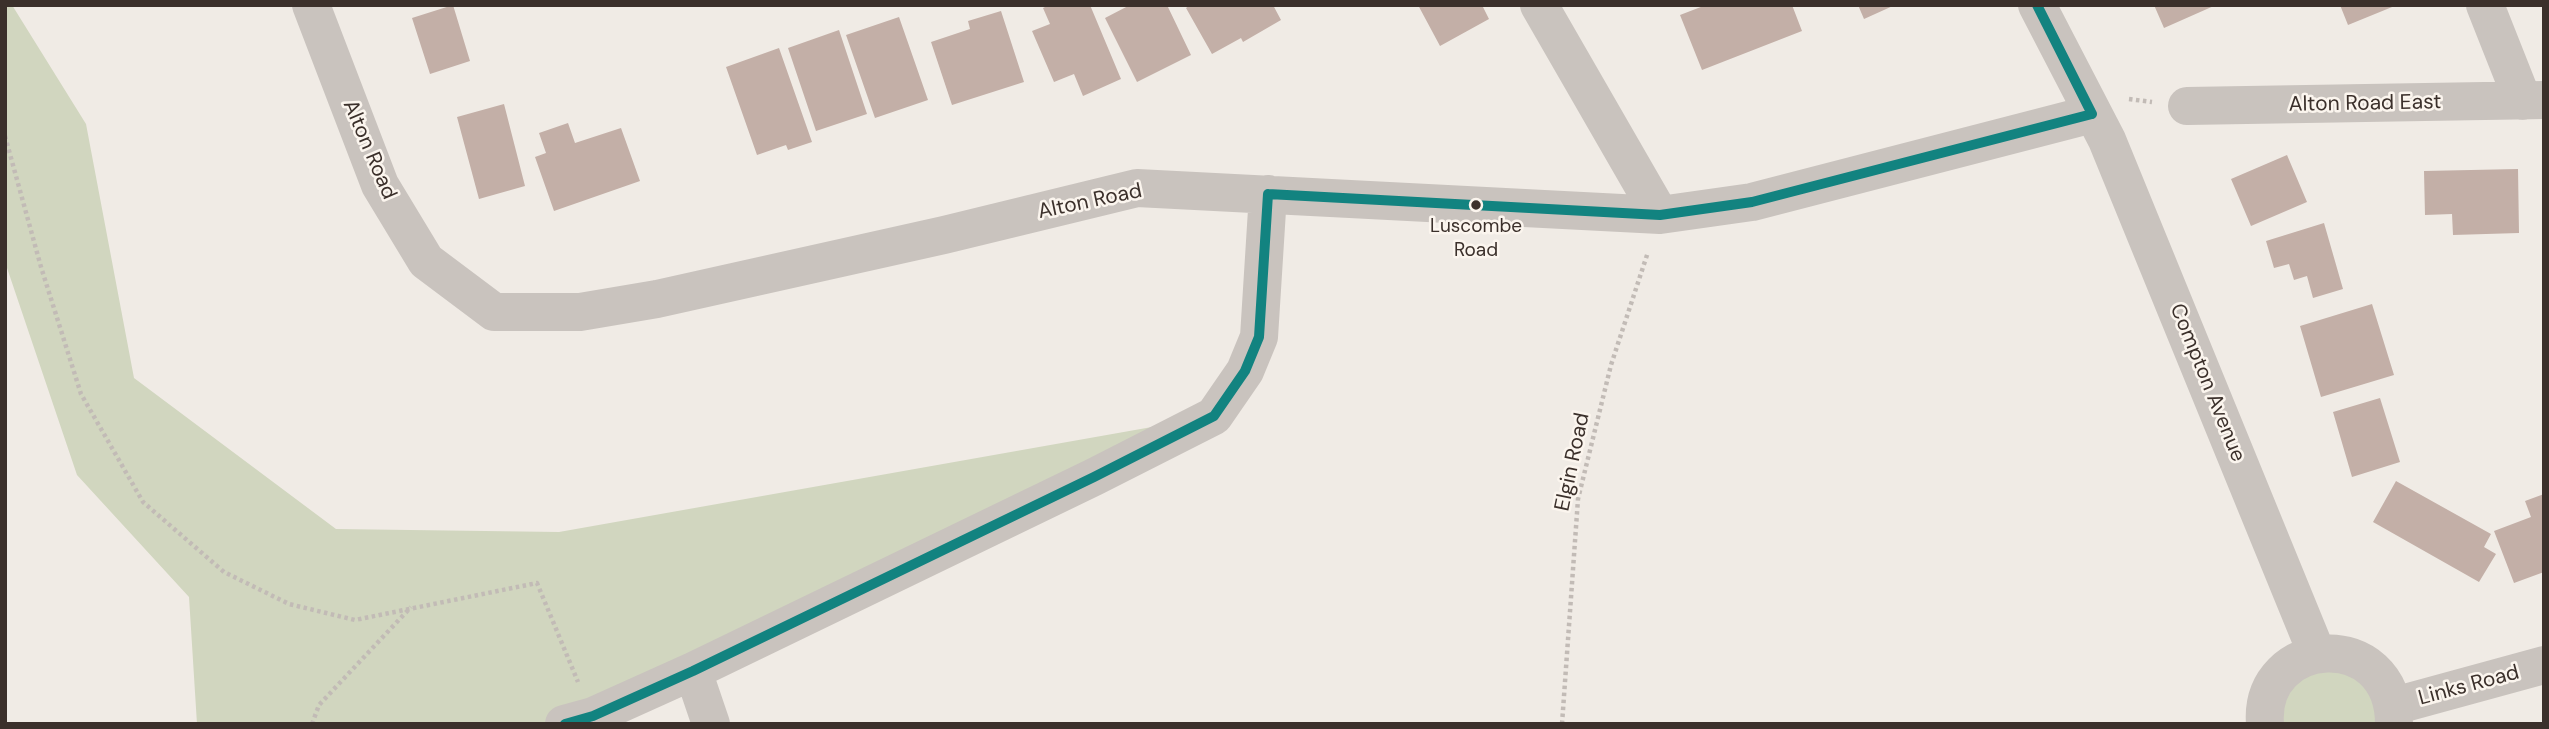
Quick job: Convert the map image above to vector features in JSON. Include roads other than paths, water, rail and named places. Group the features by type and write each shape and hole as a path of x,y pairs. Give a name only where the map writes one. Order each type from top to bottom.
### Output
{"street":[{"name":"Alton Road","path":"311,5 380,186 426,261 494,312 580,312 657,299 944,235 1137,188 1660,215 1752,202 2087,104"},
{"path":"1539,5 1660,215"},
{"name":"Compton Avenue","path":"2037,5 2107,140 2317,654"},
{"path":"2485,5 2534,101"},
{"name":"Alton Road East","path":"2187,106 2534,101"},
{"path":"579,720 693,671 1214,416 1245,371 1259,337 1268,194"},
{"path":"2265,724 2264,710 2271,688 2285,669 2305,657 2317,654 2340,653 2356,658 2374,671 2388,688 2394,715"},
{"name":"Links Road","path":"2394,715 2544,665"},
{"path":"693,671 711,724"}],"place":[{"name":"Luscombe Road","path":"1476,205"}]}
